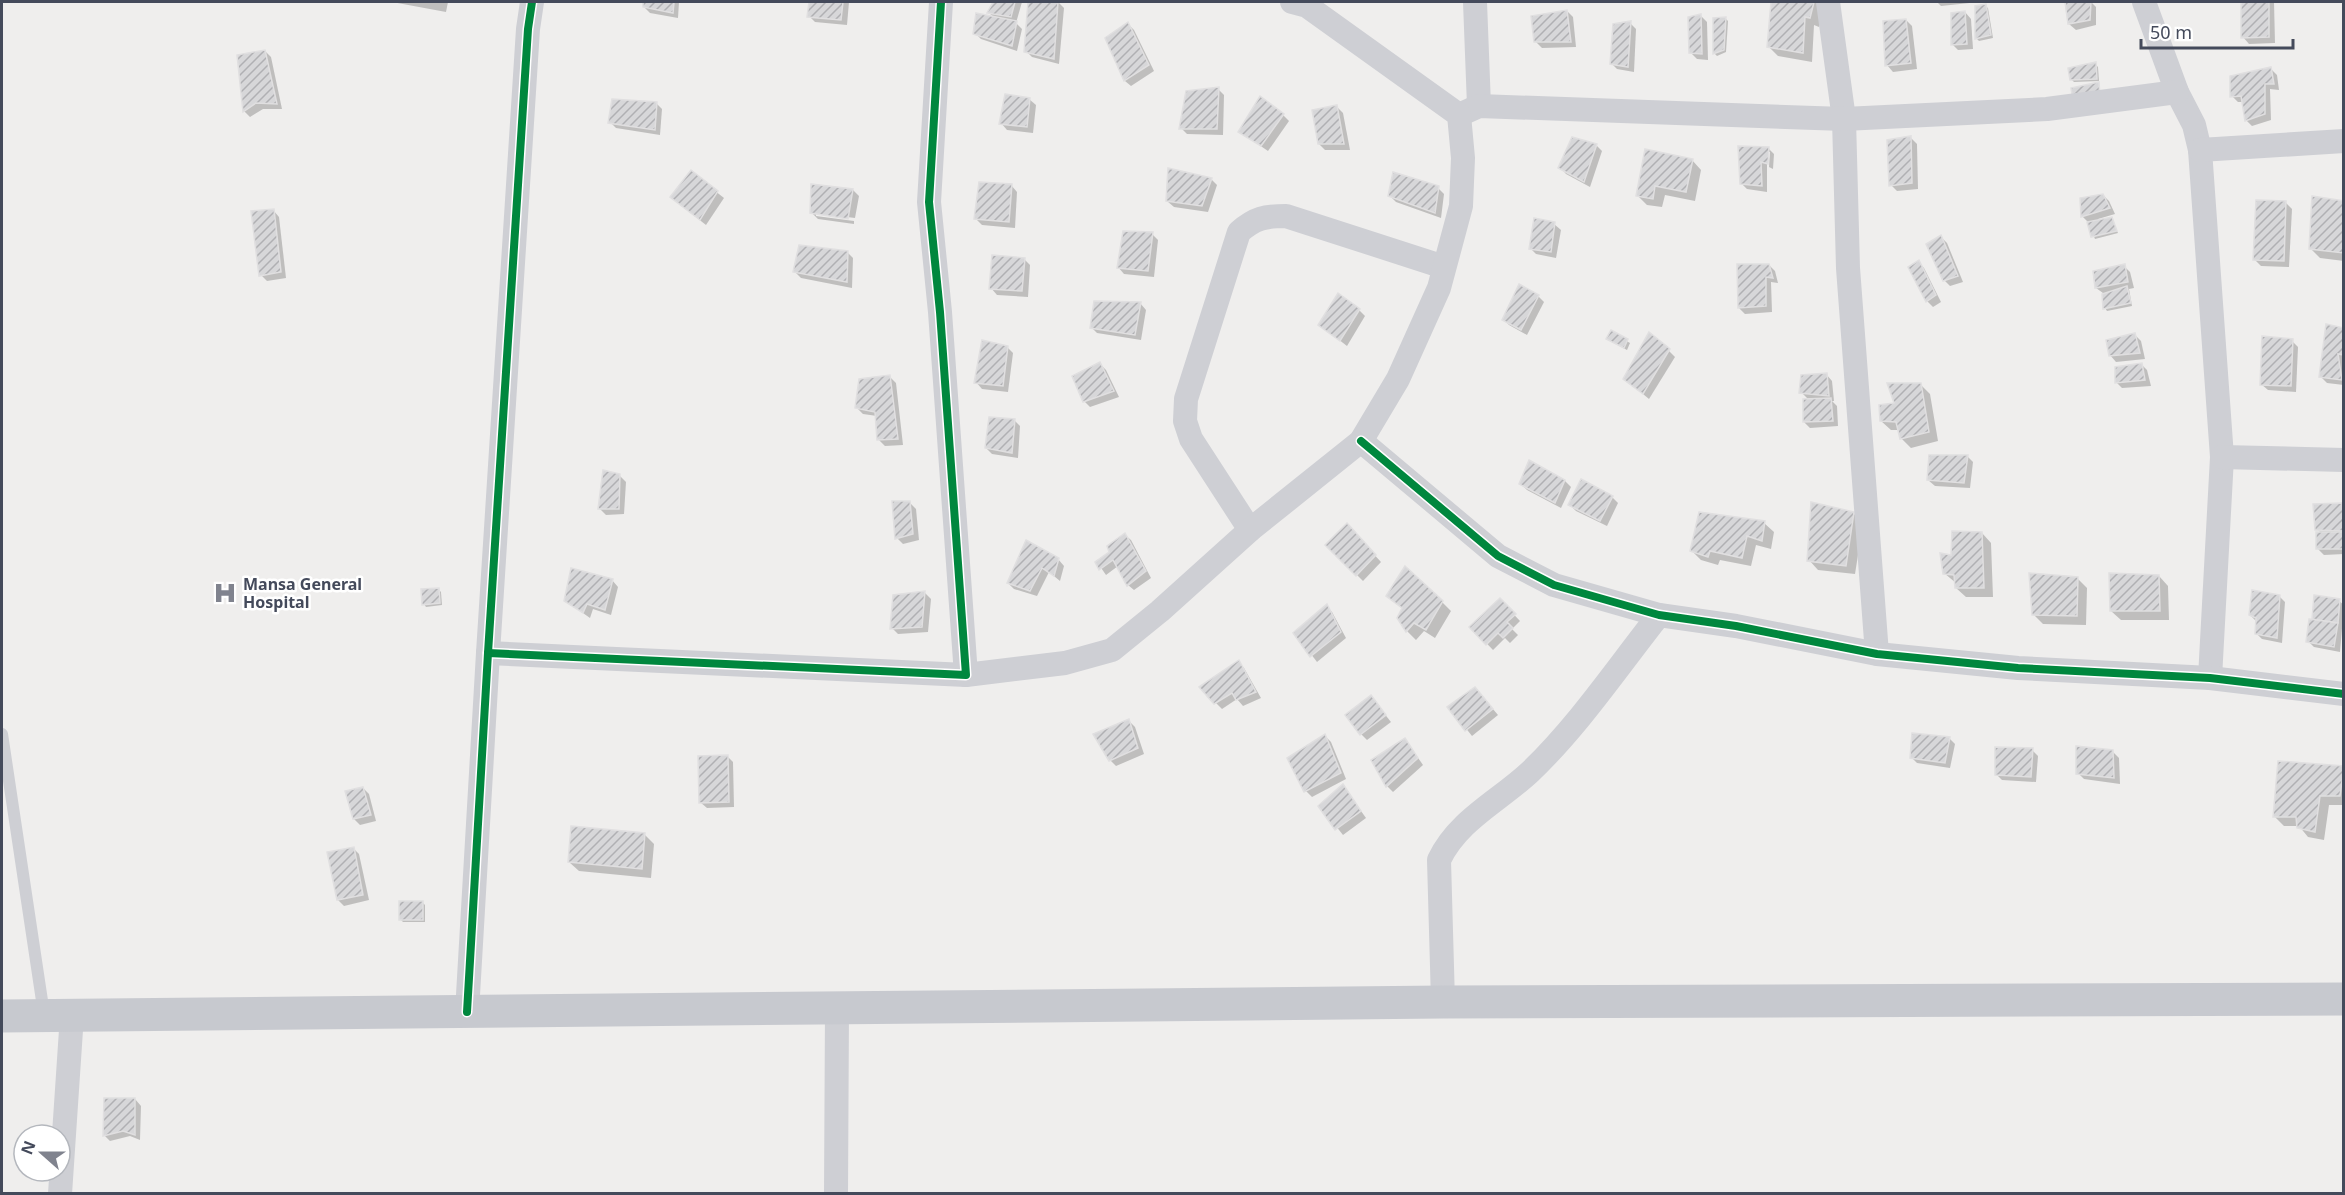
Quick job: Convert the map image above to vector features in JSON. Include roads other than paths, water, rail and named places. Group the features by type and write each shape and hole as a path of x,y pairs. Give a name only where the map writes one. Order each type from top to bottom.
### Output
{"main road":[{"path":"2,1016 1443,1002 2343,999"}],"street":[{"path":"467,1012 528,29 532,2"},
{"path":"941,2 929,202 940,312 966,675"},
{"path":"1300,4 1333,2"},
{"path":"488,653 966,675 1065,663 1112,650 1160,611 1250,530 1361,441 1398,379 1438,288 1461,206 1475,2"},
{"path":"1828,2 1844,119 1848,268 1877,654"},
{"path":"2144,2 2177,92 2194,124 2200,150 2222,457 2210,678"},
{"path":"1300,4 1469,110 1844,119 2047,109 2177,92"},
{"path":"2200,150 2343,141"},
{"path":"1250,530 1191,439 1185,421 1186,399 1239,232 1252,221 1269,216 1286,216 1444,267"},
{"path":"1361,441 1498,556 1554,585 1659,615 1736,626 1877,654 2018,668 2210,678 2343,694"},
{"path":"2222,457 2343,460"},
{"path":"1443,1002 1439,860 1446,845 1464,824 1531,771 1568,730 1659,615"},
{"path":"836,1194 837,1009"},
{"path":"58,1015 60,1194"}],"lane":[{"path":"2,734 58,1015"}],"place":[{"name":"Mansa General Hospital","path":"225,593"}]}
